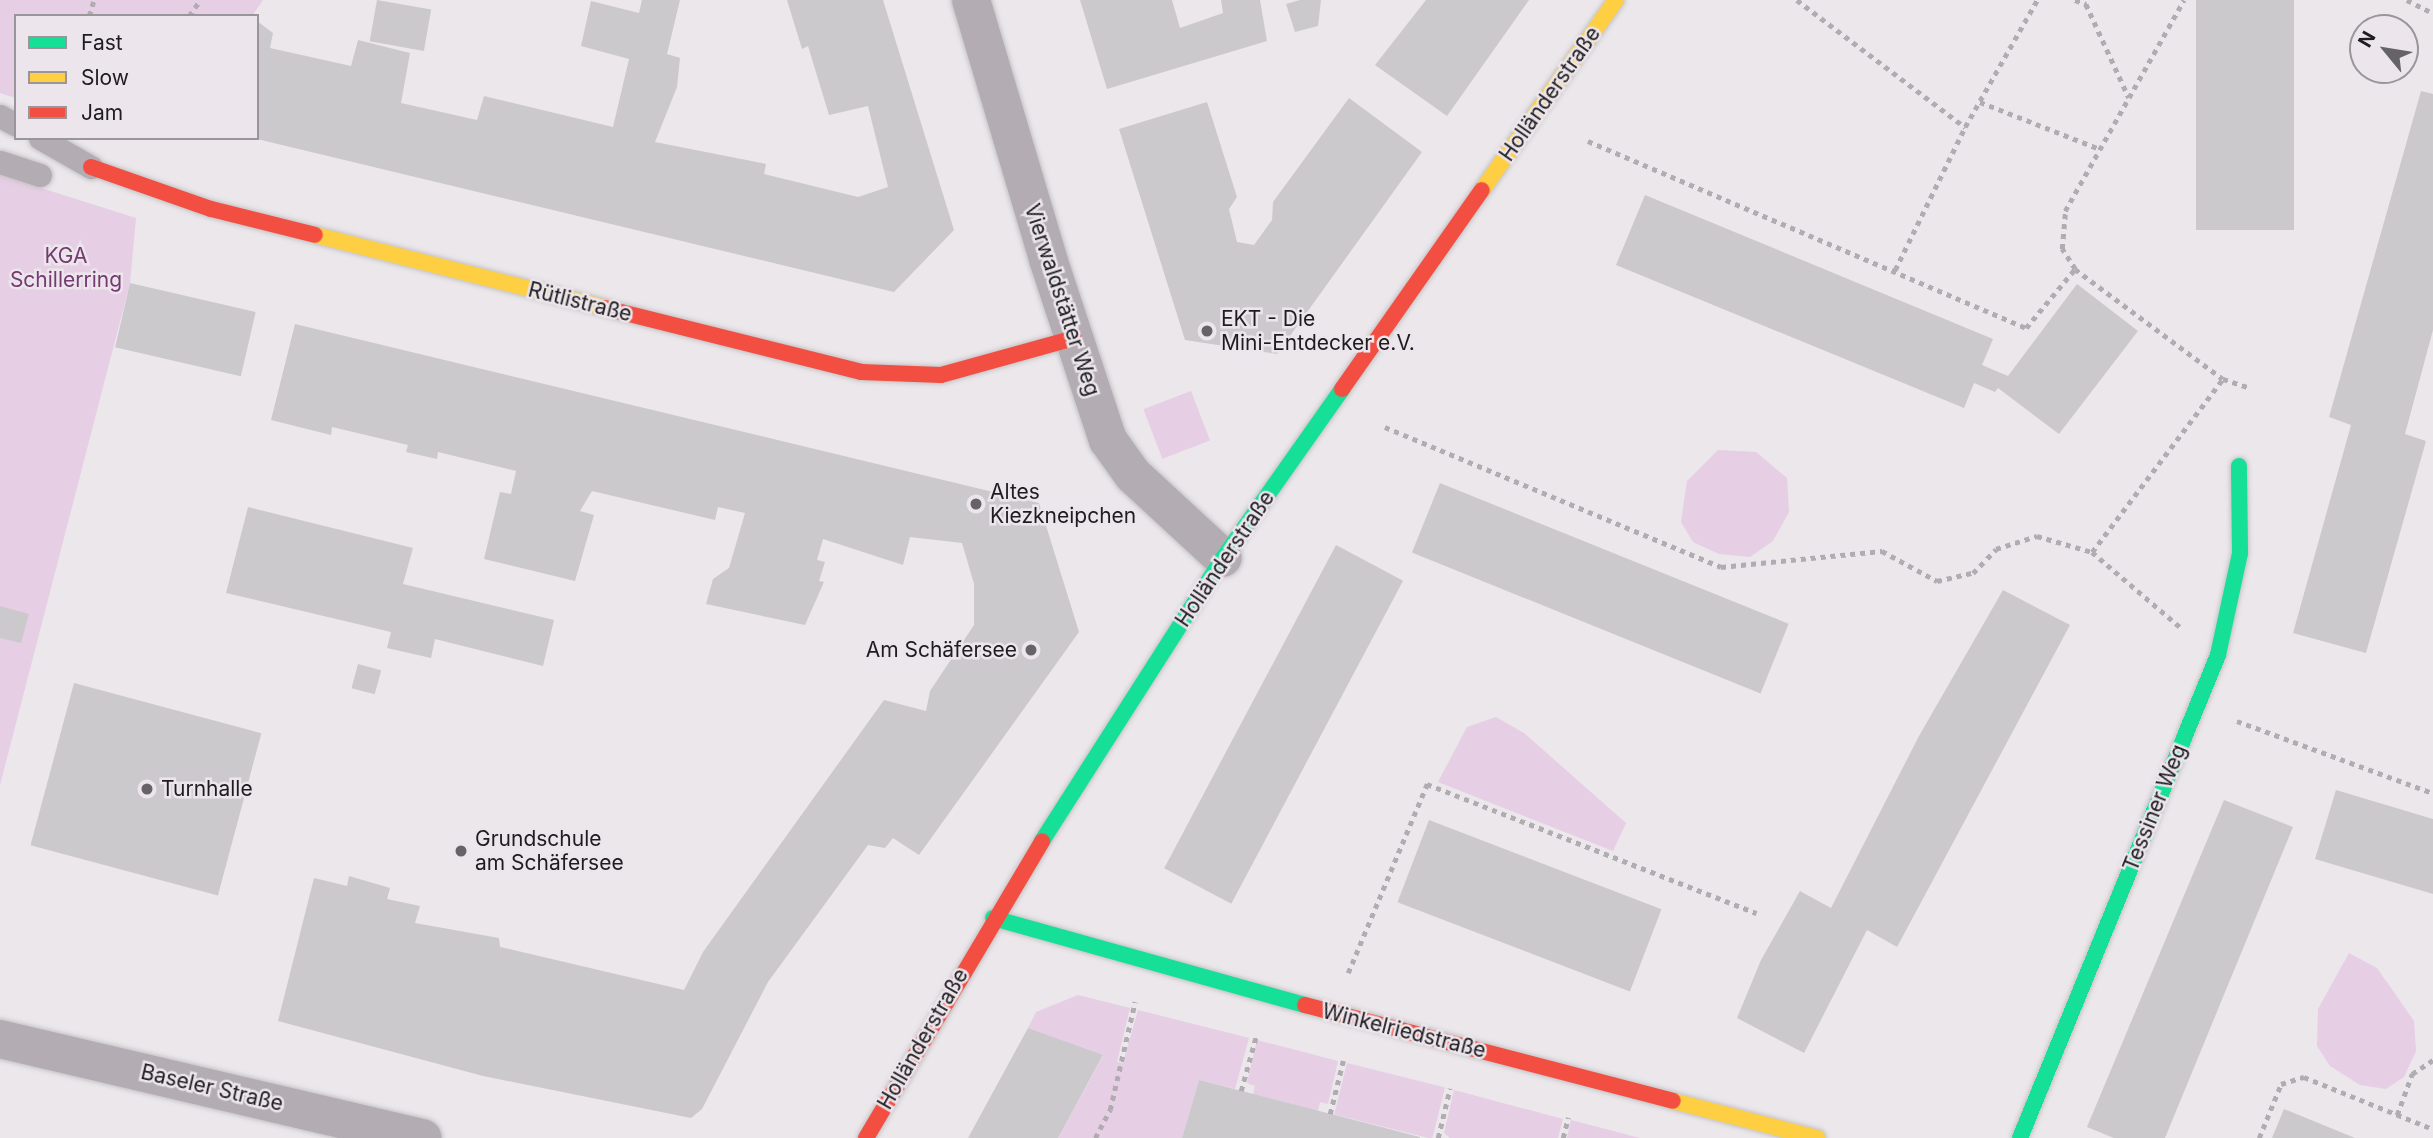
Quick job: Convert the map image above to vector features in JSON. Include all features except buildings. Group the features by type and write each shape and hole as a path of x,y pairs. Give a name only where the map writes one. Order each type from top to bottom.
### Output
{"street":[{"name":"Vierwaldstätter Weg","path":"971,0 1074,338 1108,440 1119,456 1223,558"},
{"name":"Holländerstraße","path":"866,1138 993,918 1223,558 1616,0"},
{"name":"Rütlistraße","path":"91,167 211,209 862,372 941,375 1074,338"},
{"name":"Tessiner Weg","path":"2020,1138 2218,655 2240,553 2239,466"},
{"name":"Winkelriedstraße","path":"993,918 1354,1019 1816,1138"},
{"name":"Baseler Straße","path":"0,1039 423,1138"}],"lane":[{"path":"44,140 91,167"},
{"path":"0,162 40,175"}],"path":[{"path":"1797,0 1965,127"},
{"path":"1895,270 1965,127 2037,0"},
{"path":"2075,0 2085,4 2129,99"},
{"path":"2184,0 2100,149 2060,229 2062,249 2076,269 2223,379 2248,387"},
{"path":"2407,0 2433,13"},
{"path":"1980,102 2100,149"},
{"path":"1588,141 2026,327 2076,269"},
{"path":"2092,552 2223,379"},
{"path":"1385,427 1721,567 1882,551 1937,581 1973,573 1996,550 2037,536 2092,552 2192,637"},
{"path":"2232,719 2433,793"},
{"path":"1345,980 1427,784 1757,913"},
{"path":"1094,1138 1110,1110 1136,1001"},
{"path":"1241,1091 1258,1032"},
{"path":"1330,1114 1345,1054"},
{"path":"2397,1115 2412,1074 2433,1060"},
{"path":"2259,1138 2281,1084 2304,1077 2433,1129"},
{"path":"1438,1138 1452,1080"},
{"path":"1563,1138 1570,1110"}],"green space":[{"path":"0,0 263,0 253,14 14,14 14,97 0,93"},
{"name":"KGA Schillerring","path":"0,175 136,218 130,283 0,785"},
{"path":"1191,391 1210,440 1162,459 1143,409"},
{"path":"1718,450 1756,452 1787,478 1789,512 1773,541 1750,557 1719,554 1693,542 1681,522 1687,481"},
{"path":"1496,717 1524,733 1626,823 1613,851 1438,782 1467,727"},
{"path":"2349,953 2377,968 2414,1021 2416,1051 2404,1077 2386,1089 2360,1085 2330,1066 2317,1046 2318,1009"},
{"path":"1078,995 1130,1008 1117,1062 1123,1063 1138,1010 1249,1038 1235,1089 1199,1080 1182,1138 1058,1138 1103,1056 1028,1028 1036,1012"},
{"path":"1257,1040 1338,1061 1328,1104 1320,1102 1318,1111 1253,1094 1255,1086 1247,1083"},
{"path":"1347,1063 1445,1087 1432,1138 1334,1114"},
{"path":"1454,1090 1563,1119 1558,1138 1450,1138 1444,1133"},
{"path":"1571,1120 1640,1138 1567,1138"}],"traffic: fast":[{"path":"1042,841 1223,558 1342,389"},
{"path":"2020,1138 2218,655 2240,553 2239,466"},
{"path":"993,918 1305,1005"}],"traffic: slow":[{"path":"1482,190 1616,0"},
{"path":"315,235 605,308"},
{"path":"1673,1101 1817,1138"}],"traffic: jam":[{"path":"91,167 211,209 315,235"},
{"path":"1342,389 1482,190"},
{"path":"605,308 861,372 941,375 1074,338"},
{"path":"866,1138 1042,841"},
{"path":"1305,1005 1673,1101"}],"place":[{"name":"EKT - Die Mini-Entdecker e.V.","path":"1207,331"},
{"name":"Altes Kiezkneipchen","path":"976,504"},
{"name":"Am Schäfersee","path":"1031,650"},
{"name":"Turnhalle","path":"147,789"},
{"name":"Grundschule am Schäfersee","path":"461,851"}]}
